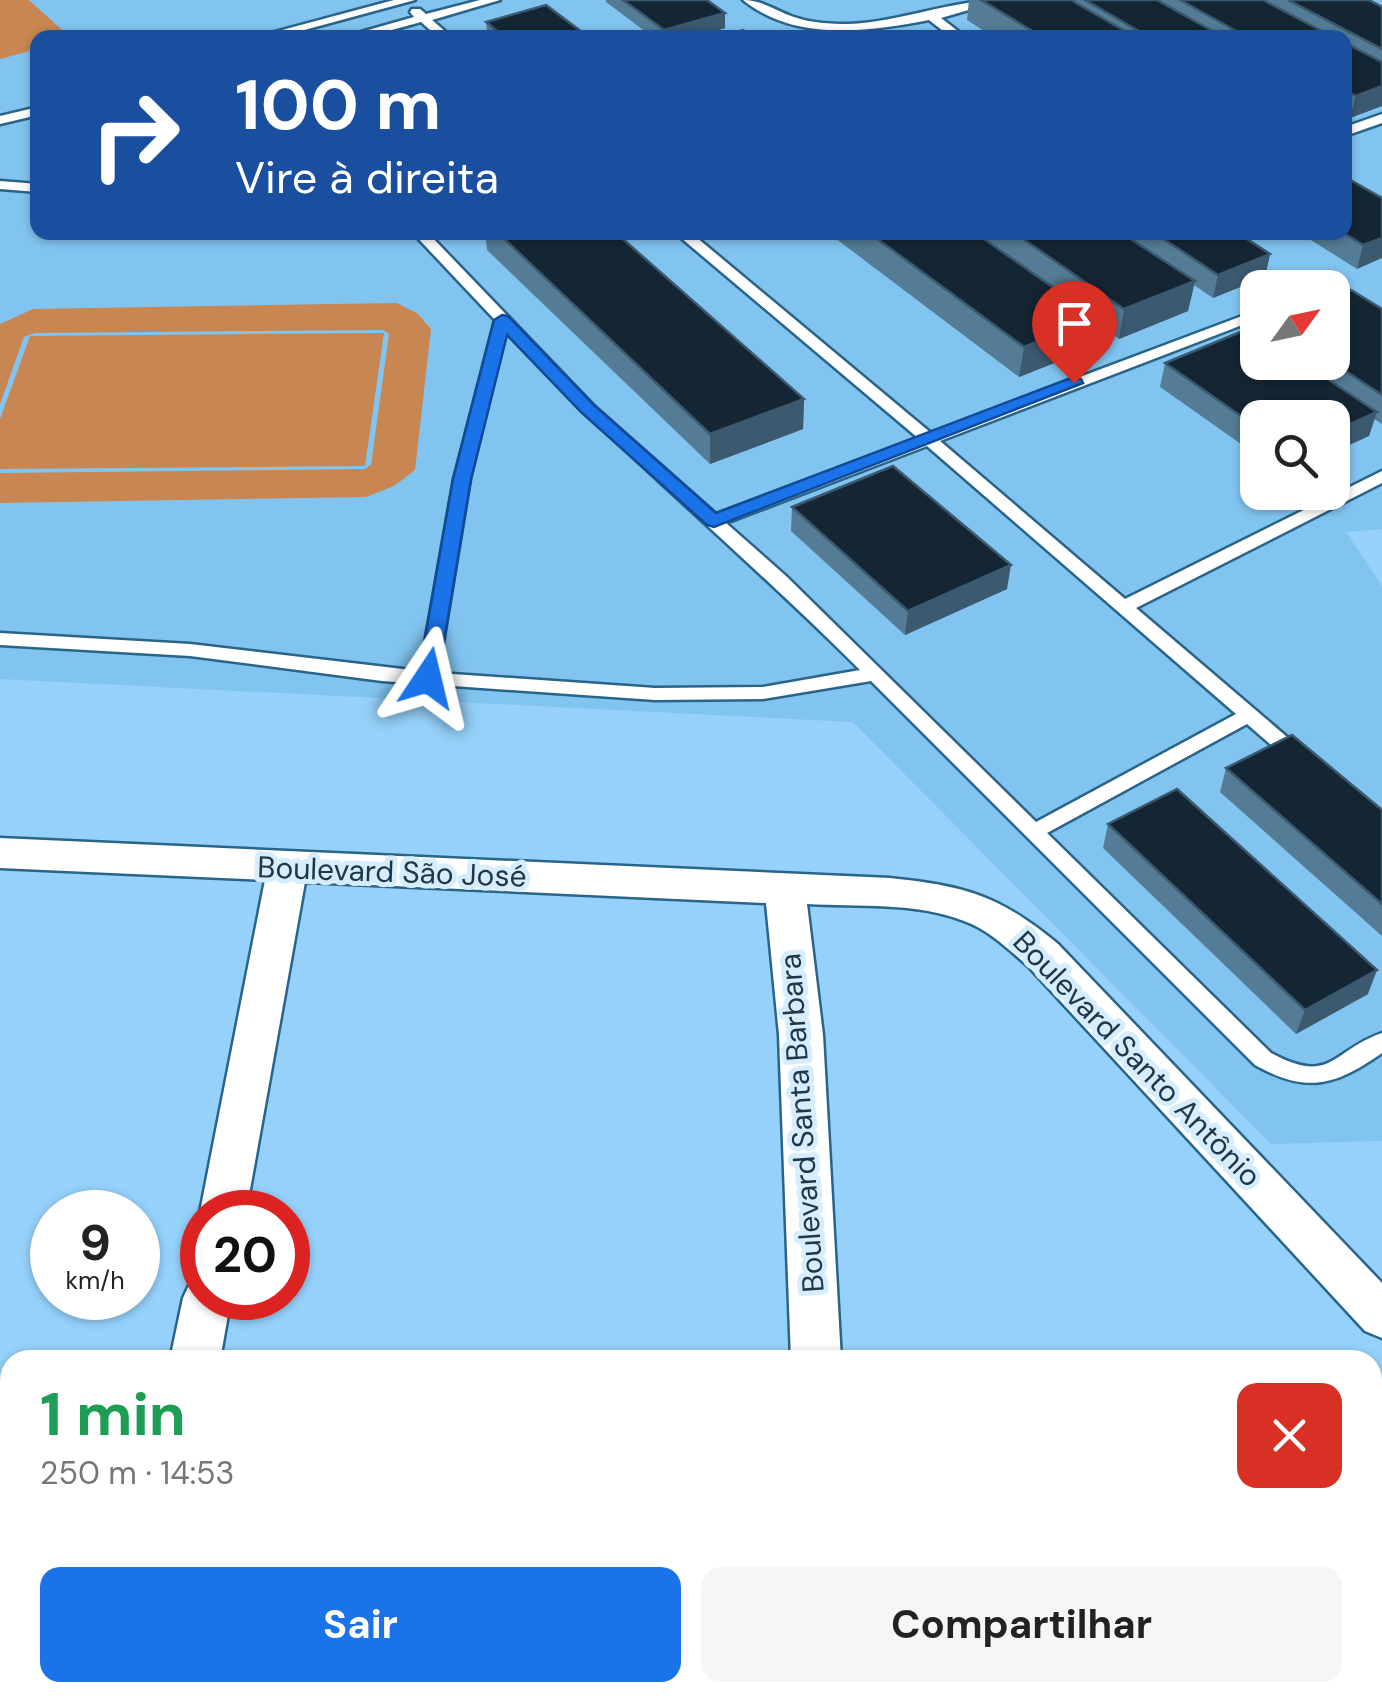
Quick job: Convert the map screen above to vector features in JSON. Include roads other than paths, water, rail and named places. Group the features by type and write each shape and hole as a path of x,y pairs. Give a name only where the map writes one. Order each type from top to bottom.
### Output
{"street":[{"name":"Boulevard São José","path":"0,853 784,887"},
{"path":"227,1190 287,868"},
{"name":"Boulevard Santo Antônio","path":"784,887 944,898 1005,923 1044,955 1382,1316"},
{"name":"Boulevard Santa Barbara","path":"784,887 801,1036 816,1350"},
{"path":"197,1350 203,1320"}],"lane":[{"path":"376,30 494,0"},
{"path":"749,0 816,30"},
{"path":"810,26 934,18 997,0"},
{"path":"290,30 406,1 439,30"},
{"path":"934,18 950,30"},
{"path":"0,120 30,113"},
{"path":"1352,129 1382,118"},
{"path":"0,185 30,187"},
{"path":"426,240 588,408 876,674 1246,1043 1286,1073 1308,1078 1329,1074 1382,1042"},
{"path":"691,240 928,438 1318,775"},
{"path":"428,678 462,479 502,320"},
{"path":"714,521 1240,321"},
{"path":"1124,607 1382,476"},
{"path":"0,639 190,650 428,678 720,694 764,694 876,674"},
{"path":"1033,832 1249,715"}]}
